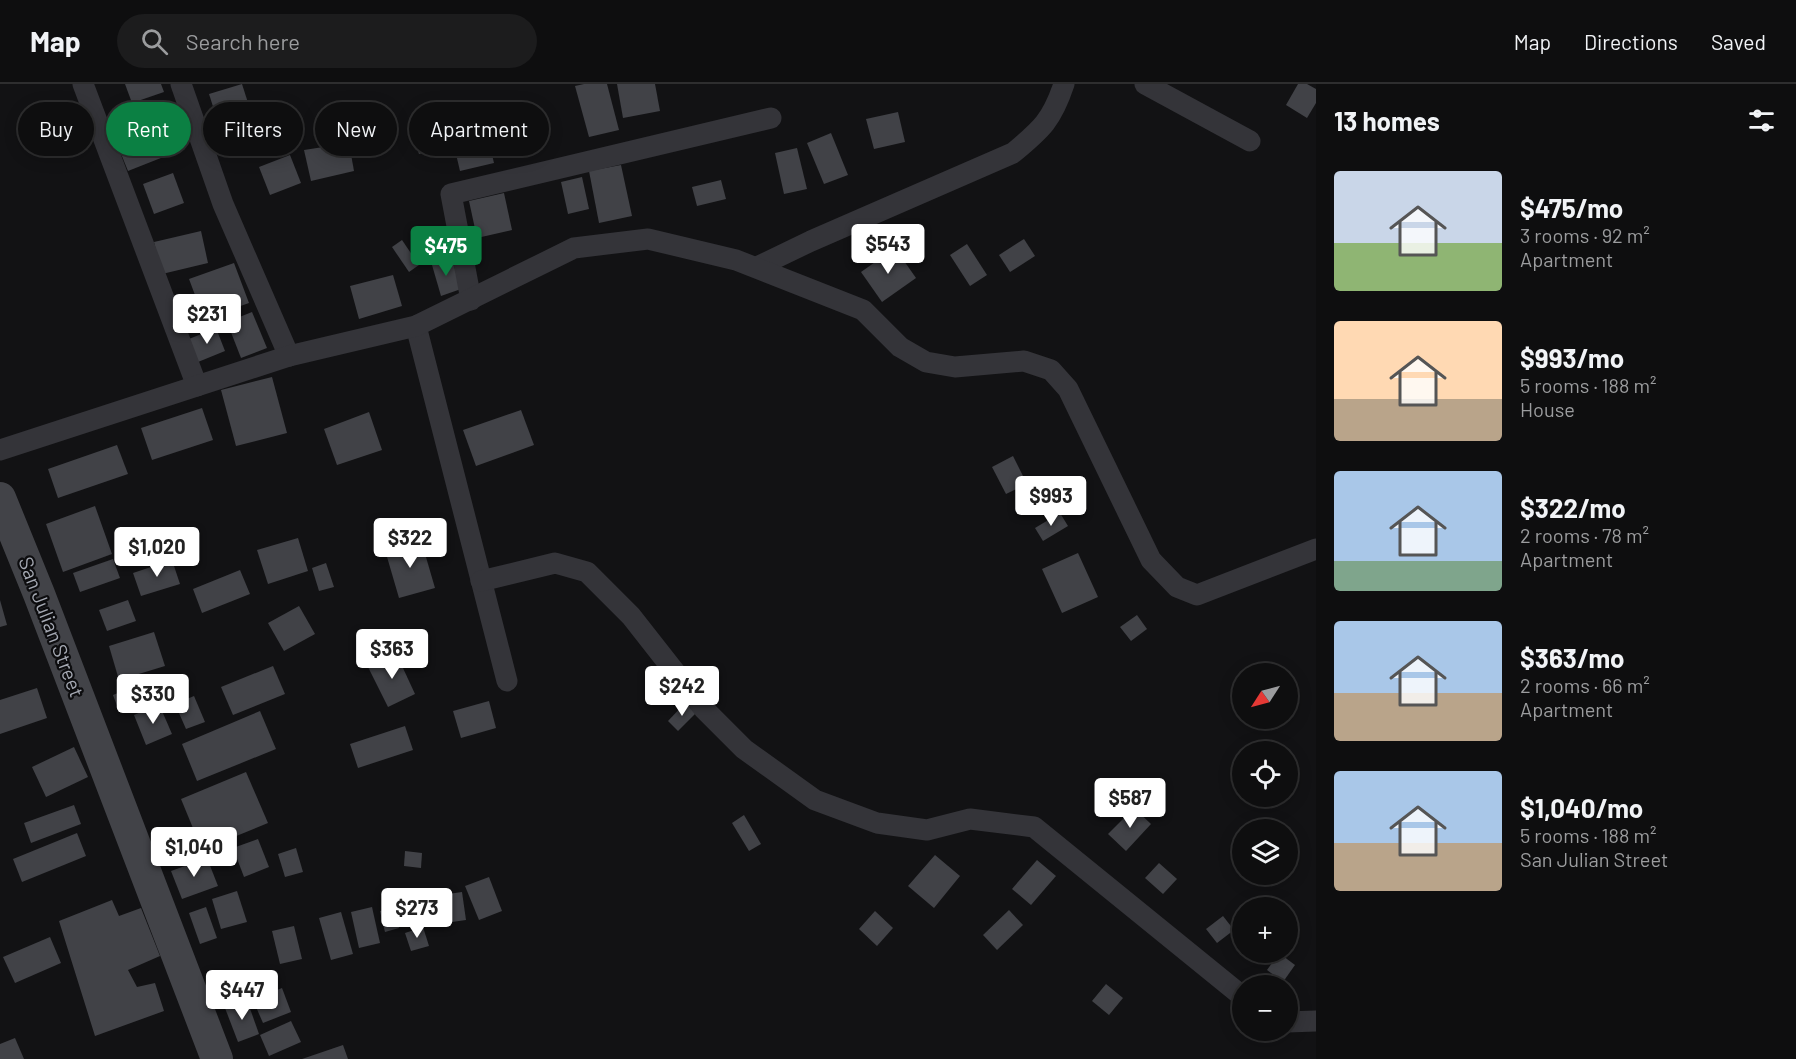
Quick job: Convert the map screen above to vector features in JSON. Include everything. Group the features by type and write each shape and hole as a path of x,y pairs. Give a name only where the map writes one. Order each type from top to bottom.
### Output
{"street":[{"path":"83,84 197,386"},
{"path":"181,84 223,204 289,356"},
{"path":"757,267 1013,153 1040,130 1056,107 1064,84"},
{"path":"1145,84 1250,141"},
{"path":"471,300 451,194 771,118"},
{"path":"0,450 289,356 416,326 574,248 648,239 736,260 863,310 900,347 926,362 955,367 1024,361 1050,370 1068,388 1151,560 1177,587 1197,595 1316,549"},
{"path":"416,326 507,681"},
{"name":"San Julian Street","path":"0,498 217,1059"},
{"path":"481,580 555,562 587,572 631,616 704,709 744,749 815,800 877,823 927,830 970,819 1034,827 1232,988"},
{"path":"1298,1022 1316,1021"}],"building":[{"path":"125,84 161,84 164,92 132,102"},
{"path":"242,84 248,102 212,102 209,94"},
{"path":"607,84 619,130 589,137 575,86"},
{"path":"617,84 655,84 660,111 623,118"},
{"path":"1298,84 1307,84 1316,89 1316,103 1307,118 1286,105"},
{"path":"898,112 905,142 874,149 866,119"},
{"path":"831,133 848,175 824,184 807,143"},
{"path":"315,148 315,156 351,156 354,171 311,181 304,150"},
{"path":"797,148 807,189 784,194 775,153"},
{"path":"122,156 166,156 128,171"},
{"path":"290,156 301,183 270,195 259,167"},
{"path":"456,156 492,156 494,163 460,171"},
{"path":"621,165 632,216 599,223 589,171"},
{"path":"173,173 184,203 154,214 143,184"},
{"path":"582,177 589,209 568,214 561,182"},
{"path":"721,180 726,199 697,206 692,187"},
{"path":"504,193 512,230 477,238 469,201"},
{"path":"201,231 208,263 162,274 154,242"},
{"path":"1024,239 1035,256 1010,272 999,255"},
{"path":"402,240 419,265 409,272 392,247"},
{"path":"967,244 987,275 970,286 950,255"},
{"path":"895,248 916,278 882,302 861,272"},
{"path":"452,259 461,289 441,296 432,265"},
{"path":"234,263 249,303 204,319 189,279"},
{"path":"393,275 402,306 359,319 350,286"},
{"path":"252,312 267,348 241,358 227,322"},
{"path":"216,328 225,351 198,362 189,339"},
{"path":"272,377 287,433 236,446 221,390"},
{"path":"202,408 213,440 152,460 141,428"},
{"path":"521,410 534,445 476,466 463,430"},
{"path":"369,412 382,450 337,465 324,429"},
{"path":"117,445 128,474 58,498 48,469"},
{"path":"1013,456 1027,484 1006,494 992,467"},
{"path":"95,506 112,554 63,572 46,524"},
{"path":"1060,513 1068,526 1043,541 1035,528"},
{"path":"298,538 308,571 268,584 257,550"},
{"path":"421,540 435,588 399,598 385,550"},
{"path":"1078,553 1098,597 1062,613 1042,569"},
{"path":"113,559 120,578 80,592 73,573"},
{"path":"172,560 180,584 141,596 133,573"},
{"path":"326,563 334,587 319,591 312,568"},
{"path":"240,570 250,594 202,613 193,589"},
{"path":"0,600 7,625 0,627"},
{"path":"128,600 136,621 107,631 99,610"},
{"path":"299,606 315,634 284,651 268,623"},
{"path":"1137,615 1147,629 1131,641 1120,627"},
{"path":"154,632 165,666 119,680 109,646"},
{"path":"396,653 415,694 388,707 368,667"},
{"path":"273,666 285,694 233,715 221,687"},
{"path":"165,674 172,690 119,711 113,695"},
{"path":"37,688 47,718 0,734 0,700"},
{"path":"194,696 205,722 186,729 175,704"},
{"path":"489,701 496,728 461,738 453,711"},
{"path":"685,703 696,713 678,731 668,721"},
{"path":"159,704 172,734 146,745 134,715"},
{"path":"260,711 276,749 197,781 182,744"},
{"path":"405,726 413,750 358,768 350,744"},
{"path":"74,747 88,777 46,797 32,767"},
{"path":"246,772 268,823 202,850 181,799"},
{"path":"74,805 81,824 31,843 24,823"},
{"path":"1134,808 1151,824 1126,851 1108,834"},
{"path":"744,815 761,844 749,851 732,823"},
{"path":"77,833 86,856 22,882 13,859"},
{"path":"258,839 269,867 244,877 233,848"},
{"path":"296,848 303,872 285,877 278,854"},
{"path":"405,851 422,853 421,868 404,866"},
{"path":"935,855 960,876 934,908 908,886"},
{"path":"207,858 218,886 182,899 171,871"},
{"path":"1037,860 1056,876 1031,905 1012,889"},
{"path":"1159,863 1177,879 1163,894 1145,878"},
{"path":"489,877 502,911 479,920 465,886"},
{"path":"237,891 247,922 221,929 212,899"},
{"path":"462,892 466,920 452,922 448,894"},
{"path":"112,900 119,916 141,908 160,956 128,970 137,987 155,983 164,1011 95,1036 59,921"},
{"path":"206,907 217,938 200,944 189,913"},
{"path":"372,907 380,943 359,948 351,912"},
{"path":"394,908 399,928 385,932 380,911"},
{"path":"1009,910 1023,925 997,950 983,935"},
{"path":"875,911 893,928 877,946 859,929"},
{"path":"341,912 353,954 331,960 319,918"},
{"path":"1223,916 1232,927 1232,932 1217,943 1206,929"},
{"path":"294,926 302,959 280,964 272,931"},
{"path":"423,927 429,946 411,951 405,933"},
{"path":"50,937 61,963 15,983 3,957"},
{"path":"1272,963 1295,965 1288,975 1274,975 1267,970"},
{"path":"1106,984 1123,998 1109,1015 1092,1001"},
{"path":"282,988 291,1012 263,1023 253,1000"},
{"path":"247,1000 259,1034 238,1042 225,1008"},
{"path":"291,1021 301,1042 269,1056 260,1035"},
{"path":"15,1038 24,1059 0,1059 0,1044"},
{"path":"343,1045 348,1059 302,1059"}]}
